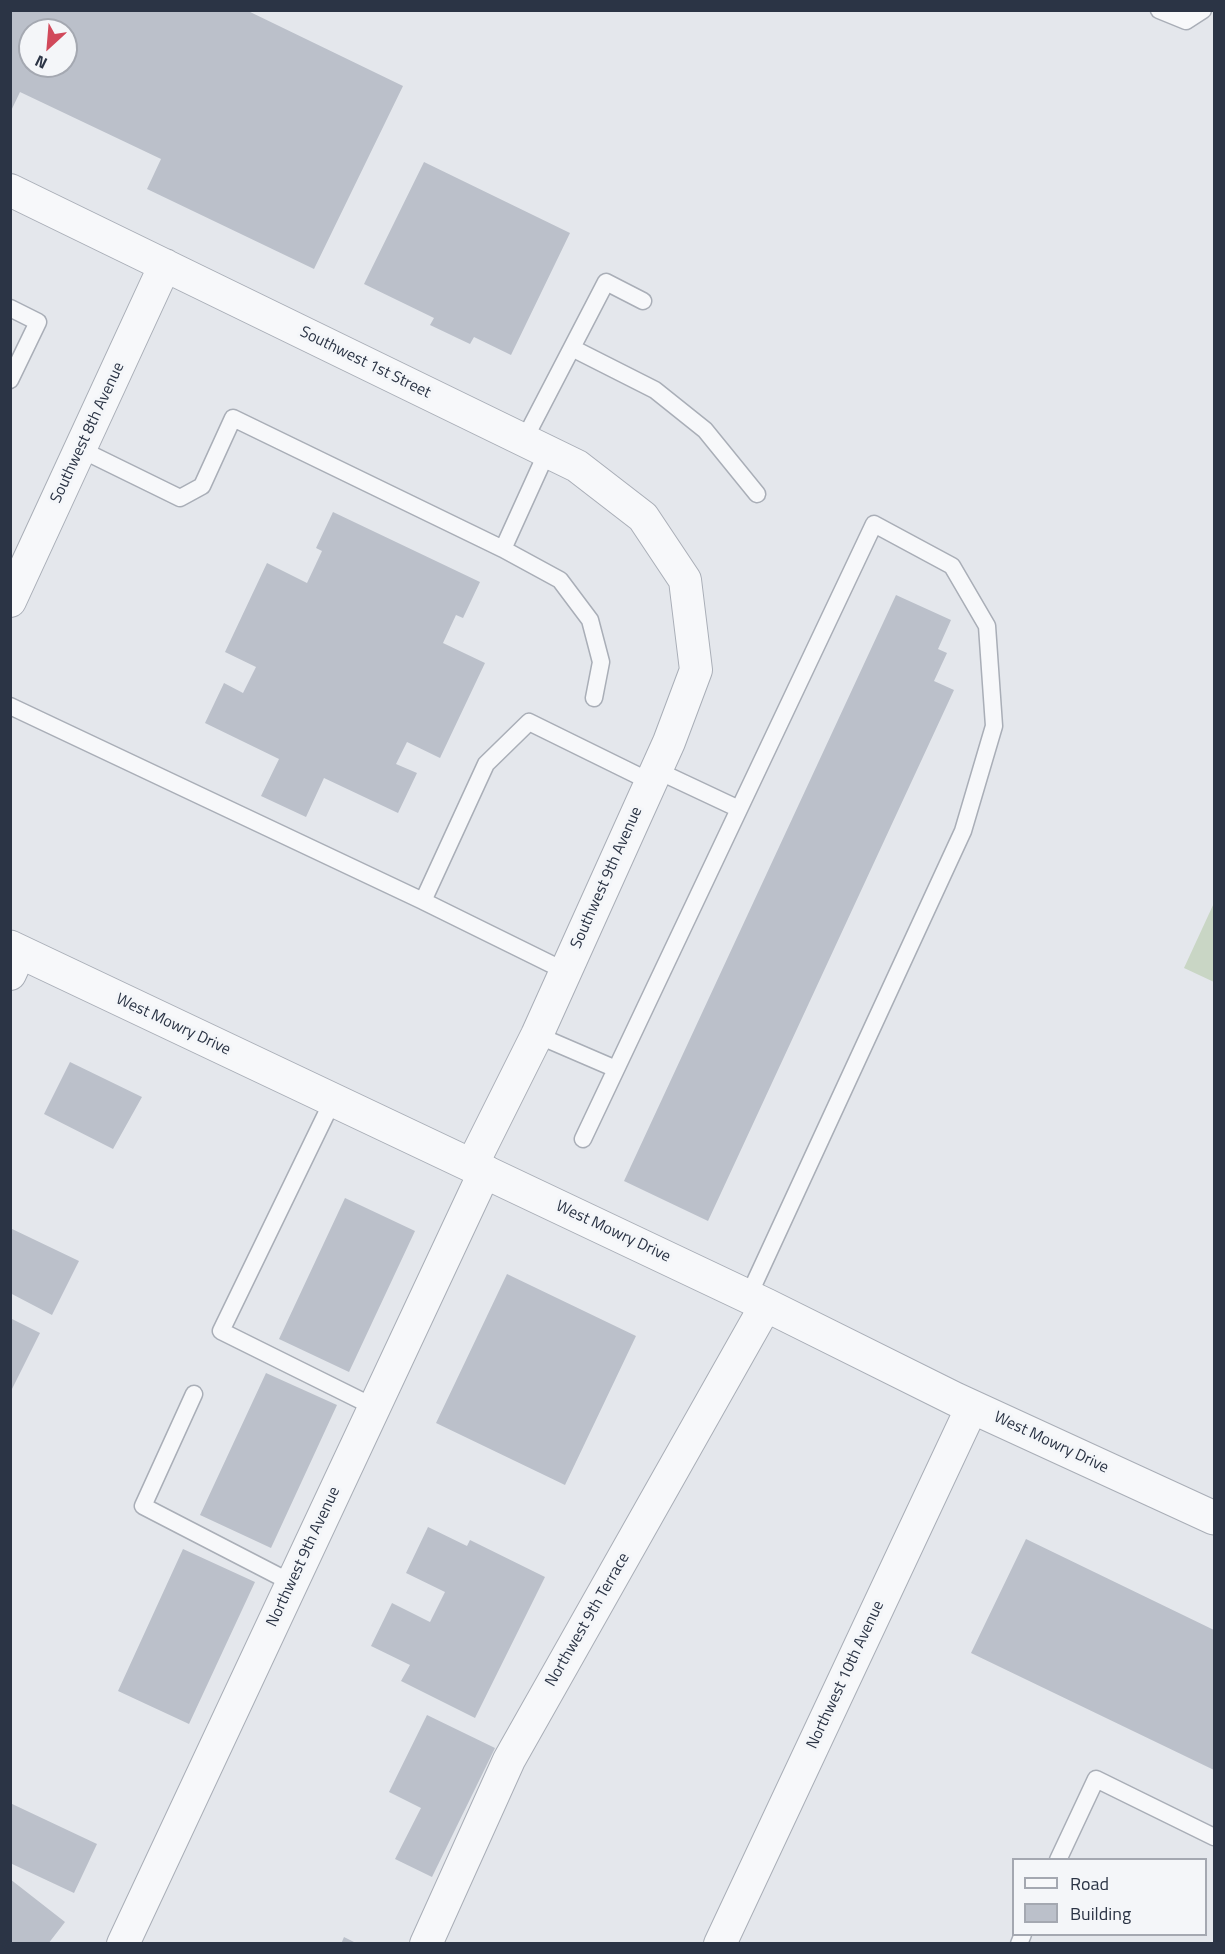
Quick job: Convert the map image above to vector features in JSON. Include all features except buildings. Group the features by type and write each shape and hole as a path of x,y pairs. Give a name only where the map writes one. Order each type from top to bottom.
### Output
{"street":[{"name":"Southwest 1st Street","path":"10,190 577,466 643,516 685,580"},
{"name":"Southwest 8th Avenue","path":"10,601 165,265"},
{"name":"Southwest 9th Avenue","path":"478,1168 654,776 696,670 685,580"},
{"name":"West Mowry Drive","path":"14,958 333,1100 757,1301 972,1407 1215,1518"},
{"name":"Northwest 9th Avenue","path":"123,1944 374,1407 478,1168"},
{"name":"Northwest 9th Terrace","path":"426,1944 509,1760 757,1301"},
{"name":"Northwest 10th Avenue","path":"720,1944 972,1407"}],"lane":[{"path":"1160,10 1186,21 1203,10"},
{"path":"503,549 536,446 572,348 606,282 644,301"},
{"path":"10,308 38,322 10,380"},
{"path":"572,348 655,390 705,430 757,494"},
{"path":"80,449 180,498 202,486 232,418 503,549 560,580 590,621 601,662 594,698"},
{"path":"583,1139 874,524 952,566 987,626 994,726 963,831 757,1301"},
{"path":"10,706 566,971"},
{"path":"423,901 486,764 529,722 654,776 739,809"},
{"path":"537,1035 616,1069"},
{"path":"333,1100 221,1331 374,1407"},
{"path":"194,1394 143,1506 292,1583"},
{"path":"1059,1858 1096,1779 1215,1837"}],"green space":[{"path":"1214,903 1214,982 1184,968"}]}
